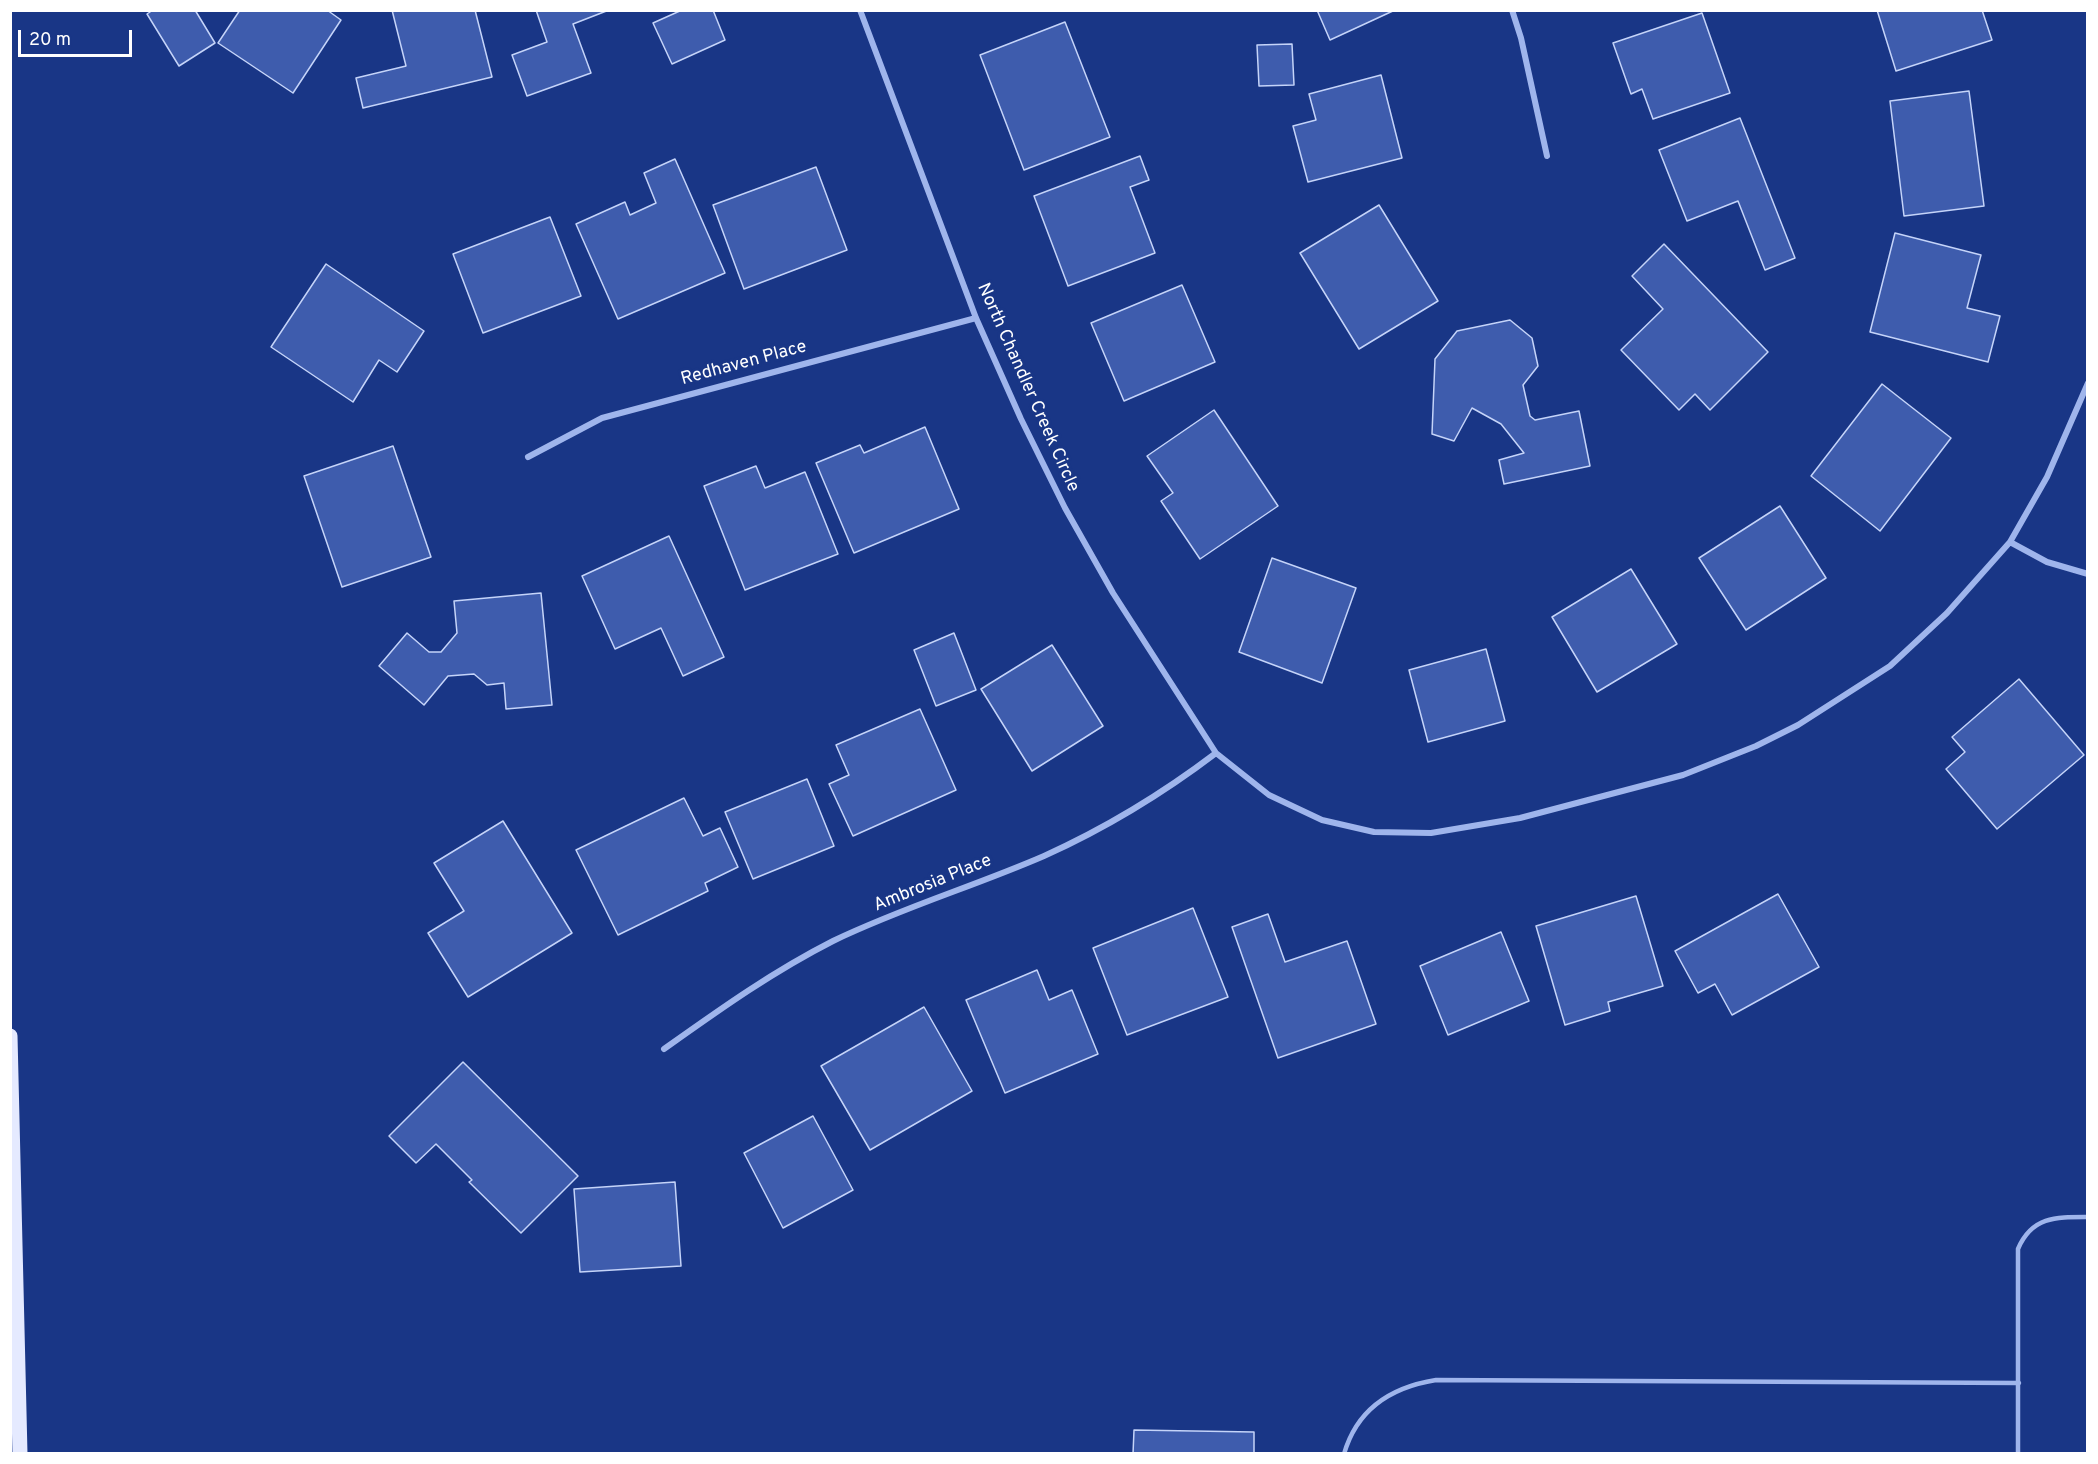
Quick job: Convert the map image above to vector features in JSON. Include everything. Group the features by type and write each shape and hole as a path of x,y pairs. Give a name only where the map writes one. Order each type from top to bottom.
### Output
{"main road":[{"path":"10,1036 20,1454"}],"street":[{"name":"North Chandler Creek Circle","path":"860,10 976,318 1021,419 1065,508 1113,593 1216,753 1269,795 1322,820 1374,832 1431,833 1520,818 1673,778 1756,746 1798,725 1890,666 1947,613 2010,542 2047,477 2088,383"},
{"path":"1512,10 1521,38 1547,156"},
{"name":"Redhaven Place","path":"528,457 602,418 976,318"},
{"path":"2010,542 2046,562 2088,574"},
{"name":"Ambrosia Place","path":"664,1049 745,992 796,961 871,925 1034,860 1094,832 1147,803 1216,753"}],"lane":[{"path":"2018,1454 2018,1255 2022,1239 2036,1225 2045,1221 2056,1218 2088,1217"},
{"path":"1344,1454 1348,1440 1358,1422 1373,1407 1387,1396 1404,1388 1436,1380 2019,1383"}],"building":[{"path":"153,10 195,10 215,43 179,66 147,14"},
{"path":"240,10 327,10 341,20 293,93 218,43"},
{"path":"392,10 475,10 492,77 363,108 356,78 406,66"},
{"path":"536,10 609,10 573,24 591,73 527,96 512,55 547,42"},
{"path":"682,10 713,10 725,40 672,64 653,23"},
{"path":"1317,10 1395,10 1330,40"},
{"path":"1877,10 1982,10 1992,40 1896,71"},
{"path":"1702,13 1730,93 1653,119 1642,89 1631,94 1613,43"},
{"path":"1065,22 1110,137 1024,170 980,55"},
{"path":"1292,44 1294,85 1259,86 1257,45"},
{"path":"1381,75 1402,158 1308,182 1293,126 1316,120 1309,94"},
{"path":"1969,91 1984,206 1904,216 1890,101"},
{"path":"1740,118 1795,258 1765,270 1738,201 1687,221 1659,150"},
{"path":"1140,156 1149,180 1130,187 1155,253 1068,286 1034,196"},
{"path":"675,159 725,273 618,319 576,224 625,202 630,215 656,203 644,173"},
{"path":"816,167 847,250 744,289 713,205"},
{"path":"1379,205 1438,301 1359,349 1300,253"},
{"path":"550,217 581,296 483,333 453,254"},
{"path":"1895,233 1981,255 1967,308 2000,316 1988,362 1870,332"},
{"path":"1664,244 1768,352 1710,410 1695,394 1679,410 1621,350 1663,309 1632,276"},
{"path":"326,264 424,331 397,372 379,360 353,402 271,347"},
{"path":"1182,285 1215,362 1124,401 1091,323"},
{"path":"1510,320 1532,338 1538,366 1523,385 1530,416 1535,420 1579,411 1590,466 1504,484 1499,460 1524,453 1501,424 1472,408 1454,441 1432,434 1435,359 1457,331"},
{"path":"1882,384 1951,438 1880,531 1811,476"},
{"path":"1214,410 1278,506 1200,559 1161,501 1173,493 1147,456"},
{"path":"925,427 959,509 854,553 816,463 860,445 864,453"},
{"path":"393,446 431,557 342,587 304,476"},
{"path":"756,466 765,488 805,472 838,554 745,590 704,486"},
{"path":"1780,506 1826,578 1746,630 1699,558"},
{"path":"669,536 724,657 683,676 661,628 615,649 582,576"},
{"path":"1272,558 1356,588 1322,683 1239,652"},
{"path":"1631,569 1677,644 1597,692 1552,617"},
{"path":"541,593 552,705 506,709 504,683 487,685 474,674 448,676 424,705 379,666 407,633 429,652 441,652 457,633 454,601"},
{"path":"954,633 976,690 936,706 914,650"},
{"path":"1052,645 1103,726 1032,771 981,689"},
{"path":"1486,649 1505,721 1428,742 1409,670"},
{"path":"2019,679 2084,755 1997,829 1946,769 1965,752 1952,737"},
{"path":"920,709 956,790 853,836 829,784 849,775 836,745"},
{"path":"807,779 834,846 753,879 725,812"},
{"path":"684,798 703,836 720,828 738,867 705,883 708,891 618,935 576,850"},
{"path":"503,821 572,933 468,997 428,933 464,911 434,863"},
{"path":"1778,894 1819,967 1732,1015 1715,984 1698,993 1675,951"},
{"path":"1636,896 1663,986 1608,1002 1610,1011 1565,1025 1536,926"},
{"path":"1193,908 1228,997 1127,1035 1093,948"},
{"path":"1268,914 1285,962 1347,941 1376,1024 1278,1058 1232,927"},
{"path":"1501,932 1529,1001 1448,1035 1420,966"},
{"path":"1037,970 1049,1000 1072,990 1098,1054 1005,1093 966,1000"},
{"path":"924,1007 972,1091 870,1150 821,1066"},
{"path":"463,1062 578,1176 521,1233 469,1182 472,1180 436,1144 416,1163 389,1136"},
{"path":"813,1116 853,1190 783,1228 744,1153"},
{"path":"675,1182 681,1266 580,1272 574,1189"},
{"path":"1134,1430 1254,1432 1254,1454 1133,1454"}]}
